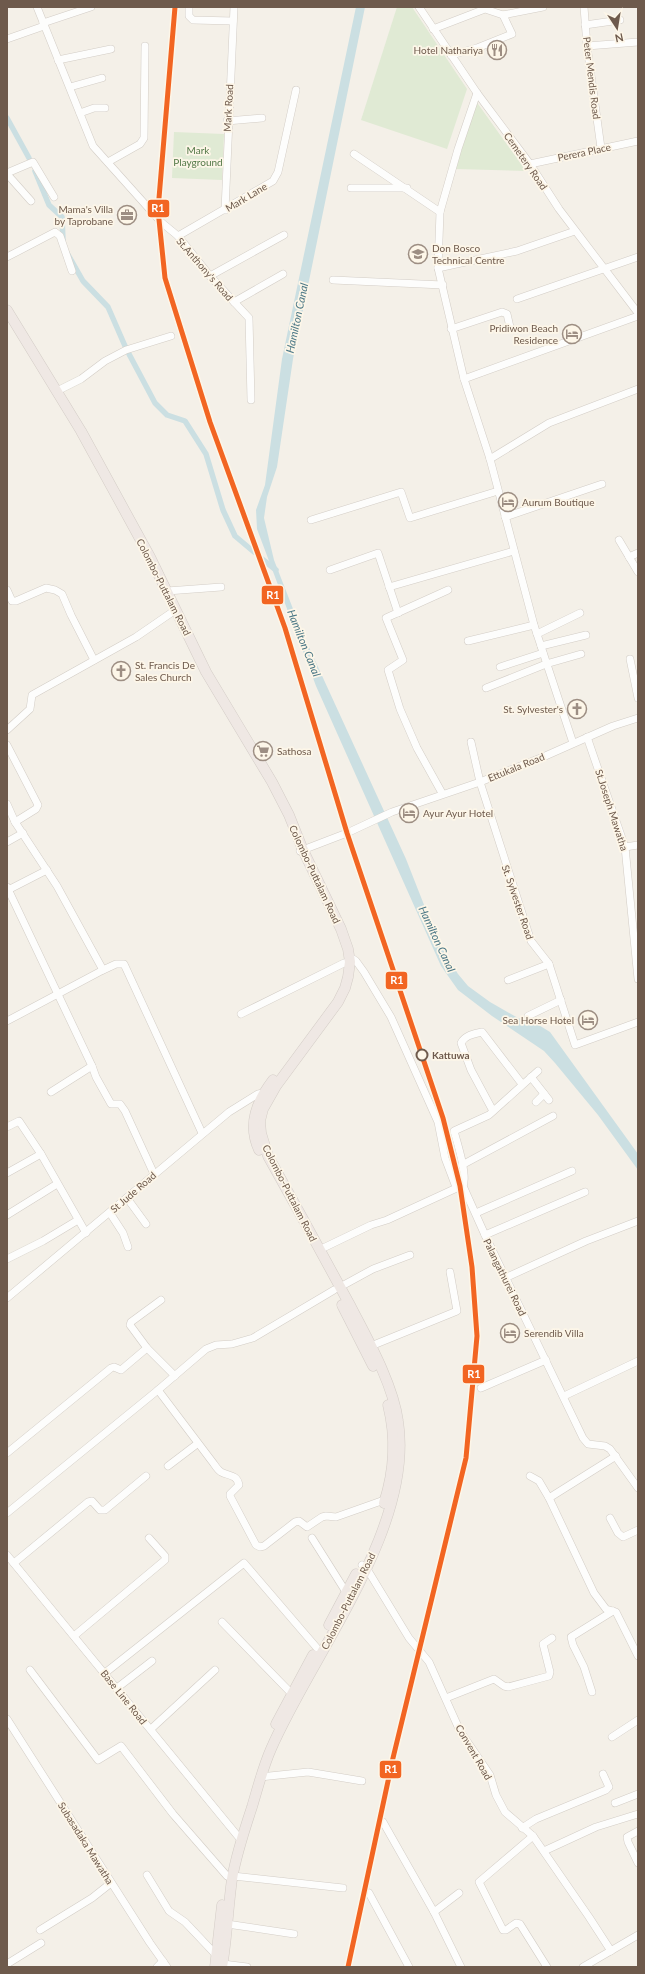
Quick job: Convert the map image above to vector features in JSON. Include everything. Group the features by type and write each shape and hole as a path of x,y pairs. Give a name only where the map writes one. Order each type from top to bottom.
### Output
{"highway":[{"name":"Colombo-Puttalam Road","path":"7,310 81,431 167,591 206,672 282,802 302,851"},
{"name":"Colombo-Puttalam Road","path":"7,318 48,384 99,473 145,559 198,666 302,851 341,929 347,960 348,977 342,995 276,1086 263,1109 260,1121 261,1133 266,1150 320,1250 386,1397 391,1425 393,1450 388,1499"},
{"name":"Colombo-Puttalam Road","path":"239,1838 260,1777 280,1729 364,1567 398,1470 398,1420 392,1396 371,1346 258,1148 254,1135 253,1120 256,1107 263,1093 337,992 347,960"},
{"name":"Colombo-Puttalam Road","path":"220,1963 230,1876 264,1747 291,1693 317,1648 346,1592 364,1567"},
{"name":"Colombo-Puttalam Road","path":"220,1963 227,1924 230,1876"}],"street":[{"name":"St.Anthony's Road","path":"37,7 93,146 161,222 178,236 210,276 249,318 251,400"},
{"path":"7,38 90,7"},
{"path":"189,7 189,16 193,20 233,22"},
{"name":"Mark Road","path":"225,210 234,7"},
{"name":"Cemetery Road","path":"419,7 477,93 530,164 575,231 638,314"},
{"path":"433,29 485,9 503,15 543,7"},
{"name":"Peter Mendis Road","path":"584,7 587,46 601,148"},
{"path":"451,55 477,48 512,34 503,15"},
{"path":"585,25 620,20"},
{"path":"587,46 638,42"},
{"path":"108,162 140,144 144,138 145,46"},
{"path":"58,60 111,49"},
{"path":"70,87 102,78"},
{"name":"Mark Lane","path":"178,236 273,181 278,172 296,90"},
{"path":"477,93 458,149 440,212 438,268 443,285 451,329 464,379 490,459 534,625 573,743"},
{"path":"80,113 94,108 105,108"},
{"path":"228,122 262,118"},
{"name":"Perera Place","path":"530,164 638,141"},
{"path":"354,154 407,188 440,212"},
{"path":"31,201 7,174 33,162 54,197"},
{"path":"351,188 407,188"},
{"path":"438,268 517,251 575,231"},
{"path":"7,257 55,232 60,236 72,271"},
{"path":"210,276 284,235"},
{"path":"517,299 638,257"},
{"path":"234,302 284,274"},
{"path":"334,280 443,285"},
{"path":"451,329 502,312 507,314 510,327"},
{"path":"464,379 638,314"},
{"path":"57,391 126,350 171,336"},
{"path":"490,459 549,423 638,389"},
{"path":"505,517 602,484"},
{"path":"311,520 401,492 410,518 498,491"},
{"path":"619,540 638,572"},
{"path":"389,587 514,551"},
{"path":"330,570 378,553 398,613"},
{"path":"629,557 638,553"},
{"path":"167,591 221,587"},
{"path":"7,590 12,601 16,601 46,588 55,590 62,594 94,660"},
{"path":"442,793 417,748 400,709 388,670 403,660 386,618 448,590"},
{"path":"7,730 30,709 32,695 136,637 171,613"},
{"path":"537,634 580,613"},
{"path":"468,642 534,625"},
{"path":"500,667 542,649 586,635"},
{"path":"486,688 546,664 581,654"},
{"path":"630,659 638,698"},
{"name":"Ettukala Road","path":"302,851 347,833 392,812 442,793 480,782 613,726 638,718"},
{"name":"St.Joseph Mawatha","path":"587,737 626,847 638,979"},
{"name":"St. Sylvester Road","path":"471,742 480,782 530,942 549,964 575,1045 638,1022"},
{"path":"7,745 38,805 36,809 16,822"},
{"path":"7,804 16,822 47,870 103,970"},
{"path":"7,842 23,833"},
{"path":"626,847 638,845"},
{"path":"47,870 8,889 96,1077 111,1104 120,1104 125,1110 154,1174"},
{"path":"241,1014 347,960"},
{"name":"Palangathurei Road","path":"347,960 356,961 391,1017 438,1122 445,1158 476,1213 505,1278 564,1396 583,1438 588,1444 605,1446 610,1449 638,1488"},
{"path":"7,1021 103,970 116,964 124,964 202,1133"},
{"path":"508,980 549,964"},
{"path":"528,1016 561,1000"},
{"path":"493,1111 471,1070 461,1043 462,1040 468,1036 482,1032 522,1084"},
{"path":"51,1092 92,1066"},
{"path":"320,1250 460,1186 465,1182 454,1130 493,1111 538,1070"},
{"path":"531,1077 547,1097 536,1102"},
{"name":"St Jude Road","path":"7,1298 86,1233 202,1133 229,1112 258,1094 263,1093"},
{"path":"462,1165 553,1116"},
{"path":"7,1127 15,1122 21,1124 41,1154 86,1233"},
{"path":"7,1173 41,1154"},
{"path":"476,1213 572,1171"},
{"path":"7,1215 57,1184"},
{"path":"485,1235 585,1192"},
{"path":"127,1198 146,1224"},
{"path":"110,1212 123,1232 128,1247"},
{"path":"7,1259 43,1241 78,1220"},
{"path":"505,1278 586,1241 638,1221"},
{"path":"7,1513 206,1349 252,1338 293,1312 337,1288 373,1269 410,1254"},
{"path":"371,1346 457,1311 450,1272"},
{"path":"161,1300 131,1322 130,1325 147,1348 175,1376"},
{"path":"7,1453 111,1368 114,1367 120,1370 147,1348"},
{"path":"481,1388 546,1360"},
{"path":"564,1396 638,1361"},
{"path":"158,1390 197,1444 220,1472 229,1473 238,1482 239,1485 230,1494 230,1496 256,1545 260,1547 264,1546 296,1522 299,1521 307,1527 322,1517 336,1517 388,1499"},
{"path":"168,1466 197,1444"},
{"path":"549,1498 616,1456"},
{"path":"14,1563 88,1502 92,1501 100,1510 106,1510 146,1476"},
{"path":"530,1476 539,1481 549,1498 594,1592 606,1609 616,1612 638,1656"},
{"path":"610,1518 618,1533 623,1537 638,1530"},
{"path":"74,1636 165,1560 165,1556 149,1538"},
{"path":"312,1538 346,1592"},
{"name":"Base Line Road","path":"7,1555 239,1838"},
{"path":"105,1673 244,1563 317,1648"},
{"name":"Convent Road","path":"364,1567 409,1638 428,1662 460,1731 490,1775 496,1795 505,1812 533,1836 610,1951"},
{"path":"592,1692 584,1667 572,1644 571,1637 613,1611"},
{"path":"222,1622 291,1693"},
{"path":"446,1698 494,1679 508,1687 549,1676 550,1672 543,1644 552,1638"},
{"path":"117,1688 152,1660"},
{"path":"30,1670 98,1760 121,1746 173,1814 230,1876 343,1888"},
{"path":"151,1729 215,1670"},
{"name":"Subasadaka Mawatha","path":"7,1719 165,1964"},
{"path":"612,1737 638,1720"},
{"path":"260,1777 308,1772 362,1781"},
{"path":"522,1828 536,1819 606,1790 609,1787 603,1774"},
{"path":"615,1803 638,1794"},
{"path":"544,1851 596,1827 638,1814"},
{"path":"383,1822 434,1912 461,1967"},
{"path":"638,1831 628,1837 628,1842 638,1863"},
{"path":"533,1836 479,1882 503,1930 506,1930 516,1923 520,1924 547,1967"},
{"path":"147,1875 169,1911 185,1922 220,1963 247,1967"},
{"path":"40,1930 92,1898 112,1883"},
{"path":"369,1893 409,1967"},
{"path":"434,1912 459,1893"},
{"path":"227,1924 294,1934"},
{"path":"584,1967 610,1951 637,1938"},
{"path":"7,1964 41,1943"},
{"path":"157,1967 165,1964"}],"green space":[{"path":"397,7 412,7 467,89 447,149 361,120"},
{"path":"473,97 526,171 456,169"},
{"name":"Mark Playground","path":"174,132 224,134 222,180 172,178"}],"water":[{"name":"Hamilton Canal","path":"356,7 365,7 293,359 277,467 267,497 264,518 274,560 302,632 406,859 439,943 458,974 468,986 490,1002 518,1018 537,1024 550,1032 638,1154 638,1170 598,1115 544,1051 492,1016 458,990 441,966 316,686 257,529 256,510 265,485 282,359"}],"waterway":[{"path":"7,118 29,158"},
{"path":"35,171 49,205 62,217 63,240"},
{"path":"67,253 83,281 108,307 125,346"},
{"path":"129,354 155,403 167,415 185,421 206,454 223,510 235,536 254,552"},
{"path":"262,559 276,570"}],"transit line":[{"name":"R1","path":"175,7 158,210 165,278 210,422 285,628 347,833 443,1118 460,1186 472,1267 477,1336 466,1458 393,1758 348,1967"}],"place":[{"name":"Hotel Nathariya","path":"497,50"},
{"name":"Mama's Villa by Taprobane","path":"127,215"},
{"name":"Don Bosco Technical Centre","path":"418,254"},
{"name":"Pridiwon Beach Residence","path":"572,334"},
{"name":"Aurum Boutique","path":"508,502"},
{"name":"St. Francis De Sales Church","path":"121,671"},
{"name":"St. Sylvester's","path":"577,709"},
{"name":"Sathosa","path":"263,751"},
{"name":"Ayur Ayur Hotel","path":"409,813"},
{"name":"Sea Horse Hotel","path":"588,1020"},
{"name":"Kattuwa","path":"422,1055"},
{"name":"Serendib Villa","path":"510,1333"}]}
